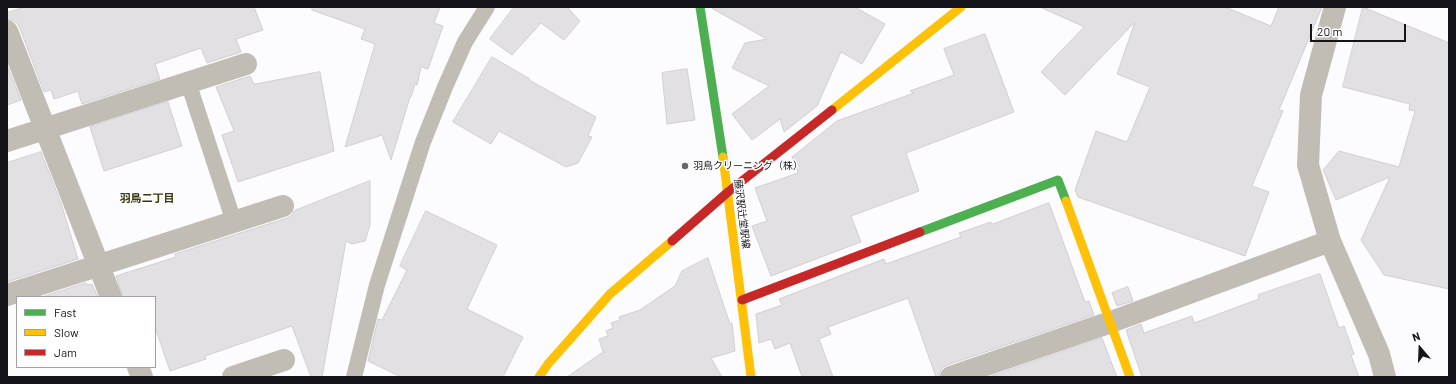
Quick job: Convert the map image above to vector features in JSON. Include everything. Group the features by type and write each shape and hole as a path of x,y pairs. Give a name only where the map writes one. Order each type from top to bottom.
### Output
{"street":[{"name":"藤沢駅辻堂駅線","path":"700,7 728,192 751,377"},
{"path":"539,377 548,364 610,294 728,192 961,7"},
{"path":"1335,7 1311,95 1308,165 1330,241 1379,354 1385,377"},
{"path":"7,31 111,296"},
{"path":"7,141 246,64"},
{"path":"742,300 1058,180 1130,377"},
{"path":"7,295 283,206"},
{"path":"951,377 1110,322 1330,241"},
{"path":"233,377 284,360"}],"lane":[{"path":"354,377 377,285 424,142 445,87 465,42 487,7"},
{"path":"188,82 234,222"}],"building":[{"path":"25,7 254,7 263,30 236,39 241,52 207,63 201,48 155,64 160,79 82,104 78,91 54,99 51,90 44,92 19,26 14,21 7,19 7,13"},
{"path":"313,7 440,7 434,23 443,26 428,69 421,67 417,85 415,84 410,97 391,160 382,135 345,147 375,44 361,39 365,29 312,10"},
{"path":"514,7 567,7 580,21 564,40 541,23 512,55 490,39"},
{"path":"713,7 855,7 885,24 862,64 841,52 817,106 784,132 780,119 752,140 732,114 769,86 732,68 745,43 767,39 713,9"},
{"path":"1040,7 1225,7 1271,26 1279,7 1322,7 1279,110 1283,111 1252,186 1269,192 1245,256 1078,197 1075,190 1096,131 1127,142 1150,87 1117,74 1135,22 1065,95 1041,72 1084,27"},
{"path":"1363,7 1449,43 1449,289 1384,275 1361,240 1390,177 1336,200 1323,170 1339,151 1399,167 1415,111 1409,110 1410,104 1343,87"},
{"path":"985,34 1014,112 906,153 919,191 851,216 861,242 771,276 752,226 767,221 755,188 798,173 792,157 837,121 914,93 910,91 954,75 944,49"},
{"path":"492,57 530,79 529,80 596,117 588,136 592,137 578,163 566,167 499,131 491,144 453,122"},
{"path":"7,65 21,100 7,105"},
{"path":"687,69 695,120 667,124 662,73"},
{"path":"320,72 334,151 238,182 222,135 234,131 216,87 250,76 254,84"},
{"path":"168,102 182,146 104,171 90,127"},
{"path":"41,152 61,203 78,259 7,282 7,163"},
{"path":"370,181 370,225 365,241 352,244 346,241 322,377 311,377 292,326 205,356 206,359 170,371 156,330 156,296 123,296 116,276 176,257 175,254 287,218 292,215 294,211"},
{"path":"1049,203 1085,302 1089,301 1094,315 947,365 941,369 939,377 936,377 908,298 828,327 831,334 819,339 833,377 802,377 790,343 775,349 771,339 759,343 756,314 782,305 779,299 884,259 886,264 961,237 959,233 991,222 992,224"},
{"path":"426,211 497,245 467,309 523,337 503,377 401,377 368,361 378,319 382,320 407,270 400,266"},
{"path":"708,258 730,324 732,323 735,351 711,358 722,377 567,377 603,352 599,339 608,336 606,331 613,328 611,323 620,320 619,317 640,310 675,286 682,271"},
{"path":"1320,274 1339,328 1344,326 1354,354 1351,355 1359,377 1142,377 1126,330 1141,324 1144,333 1192,316 1194,323 1259,299 1258,295"},
{"path":"86,283 87,285 92,284 98,296 45,296"},
{"path":"1128,287 1133,301 1117,306 1112,293"},
{"path":"1102,338 1117,377 989,377"}],"traffic: fast":[{"path":"700,7 723,157"},
{"path":"920,232 1058,180 1066,201"}],"traffic: slow":[{"path":"832,110 961,7"},
{"path":"723,157 751,377"},
{"path":"1066,201 1130,377"},
{"path":"539,377 548,364 610,294 672,241"}],"traffic: jam":[{"path":"672,241 728,192 832,110"},
{"path":"742,300 920,232"}],"place":[{"name":"羽鳥クリーニング（株）","path":"685,166"}],"district":[{"name":"羽鳥二丁目","path":"147,198"}]}
